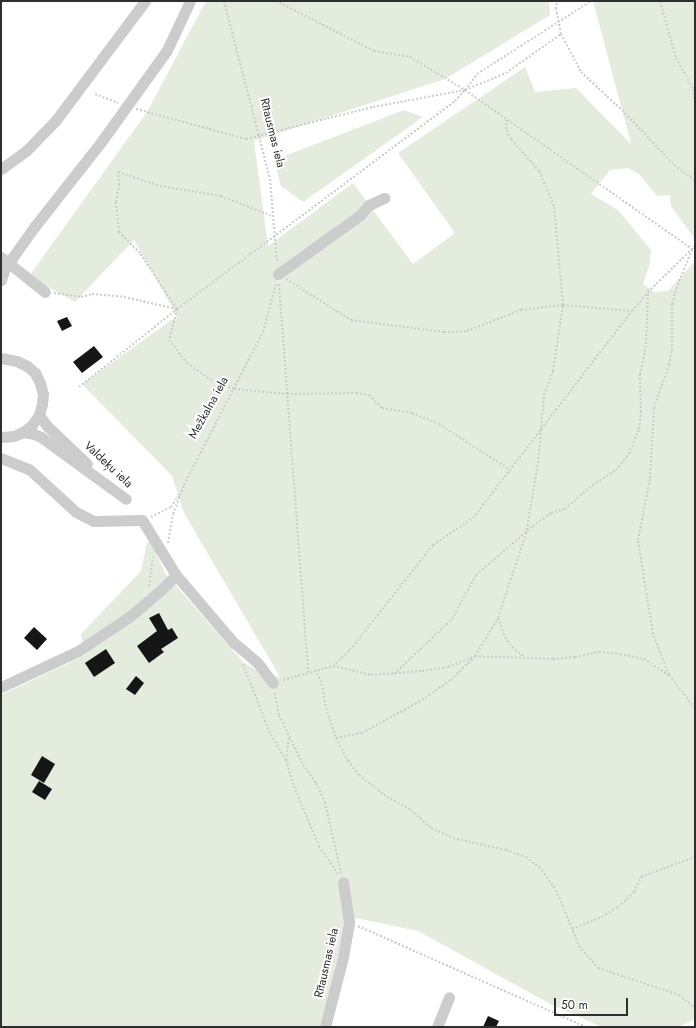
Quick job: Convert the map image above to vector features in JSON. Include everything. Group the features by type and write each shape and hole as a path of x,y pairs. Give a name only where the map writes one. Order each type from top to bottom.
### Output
{"street":[{"path":"1,169 26,151 56,120 145,1"},
{"path":"1,280 5,268 35,226 101,142 167,50 190,1"},
{"path":"278,274 359,216 369,205 384,198"},
{"path":"1,257 45,292"},
{"path":"1,348 4,358 17,361 27,366 35,374 40,383 43,394 39,415 32,425 23,432"},
{"name":"Valdeķu iela","path":"1,437 14,436 23,432 42,437 126,500 47,426 39,415"},
{"path":"1,458 30,470 76,512 94,521 142,520 166,556 176,575 233,642 257,662 273,683"},
{"path":"1,687 78,651 129,617 148,602 176,575"},
{"name":"Rītausmas iela","path":"325,1027 343,957 349,922 343,882"},
{"path":"437,1027 449,997"}],"path":[{"name":"Rītausmas iela","path":"224,1 270,179 278,274"},
{"path":"276,1 374,51 410,57 465,90 695,251"},
{"path":"557,1 556,9 561,34 581,72 625,113 674,165 695,181"},
{"path":"79,387 177,308 276,236 455,101 477,74 591,1"},
{"path":"660,1 676,58 693,89 695,103"},
{"path":"131,107 152,115 246,139 260,137 374,107 465,90 506,73 561,34"},
{"path":"95,94 124,105"},
{"path":"336,738 362,733 419,702 451,680 475,656 498,618 526,534 538,463 544,395 553,371 563,305 554,206 540,171 508,134 506,120"},
{"path":"272,216 221,196 160,186 118,172 119,185 116,202 120,232 144,258 177,308 169,340 187,363 210,378 234,389 287,394 356,393 369,395 382,408 412,413 439,424 510,470"},
{"path":"333,666 350,650 433,545 473,518 632,311 648,292 695,246"},
{"path":"692,250 679,281 672,304 672,350 669,365 654,408 650,478 638,540 653,634 669,675 695,708"},
{"path":"278,274 319,302 351,320 444,332 467,331 521,310 563,305 632,311"},
{"path":"278,274 308,672"},
{"name":"Mežkalna iela","path":"166,556 173,514 181,492 200,450 234,389 263,332 272,305 278,274"},
{"path":"45,292 81,297 92,294 124,297 177,308"},
{"path":"394,674 452,619 476,575 550,513 565,510 593,485 616,470 629,454 639,429 641,412 640,375 646,344 648,292"},
{"path":"142,520 171,507 181,492"},
{"path":"148,602 154,539"},
{"path":"498,618 505,637 512,647 524,656"},
{"path":"343,882 325,802 279,715 273,683 333,666 371,675 394,674 448,667 475,656 524,656 553,658 575,657 599,652 620,654 644,659 669,675"},
{"path":"241,661 269,731 286,760 294,786 319,846 343,882"},
{"path":"315,670 322,684 326,708 336,738 348,761 359,775 387,797 411,810 431,828 453,838 506,850 526,857 542,870 556,890 579,946 598,968 678,995 695,1008"},
{"path":"286,760 289,736"},
{"path":"572,929 602,917 618,907 634,892 641,877 695,857"},
{"path":"349,922 586,1027"}],"green space":[{"path":"206,1 549,1 550,15 445,79 254,141 268,246 353,183 413,264 455,233 398,153 525,67 535,92 576,88 631,144 593,1 695,1 695,239 671,206 670,195 657,196 639,174 628,168 610,170 591,194 618,210 651,250 650,263 643,284 654,292 668,291 695,261 695,1019 678,1027 602,1027 554,1006 418,931 356,918 344,923 321,1027 1,1027 1,695 85,655 81,634 141,571 147,542 151,542 165,573 243,662 261,673 280,677 184,513 172,476 82,384 177,316 134,240 75,302 32,278 32,272 147,112"},
{"path":"404,110 423,117 303,202 281,186 274,160"}],"building":[{"path":"67,317 72,326 62,331 57,321"},
{"path":"94,346 103,357 82,373 73,362"},
{"path":"159,613 168,630 172,628 178,638 161,649 164,652 149,663 137,646 157,631 149,618"},
{"path":"34,627 47,639 37,650 24,638"},
{"path":"106,649 115,663 94,677 85,663"},
{"path":"136,676 144,683 135,695 126,689"},
{"path":"42,756 55,764 44,783 31,775"},
{"path":"39,781 52,789 45,800 32,792"},
{"path":"488,1016 499,1021 496,1027 483,1027"}]}
